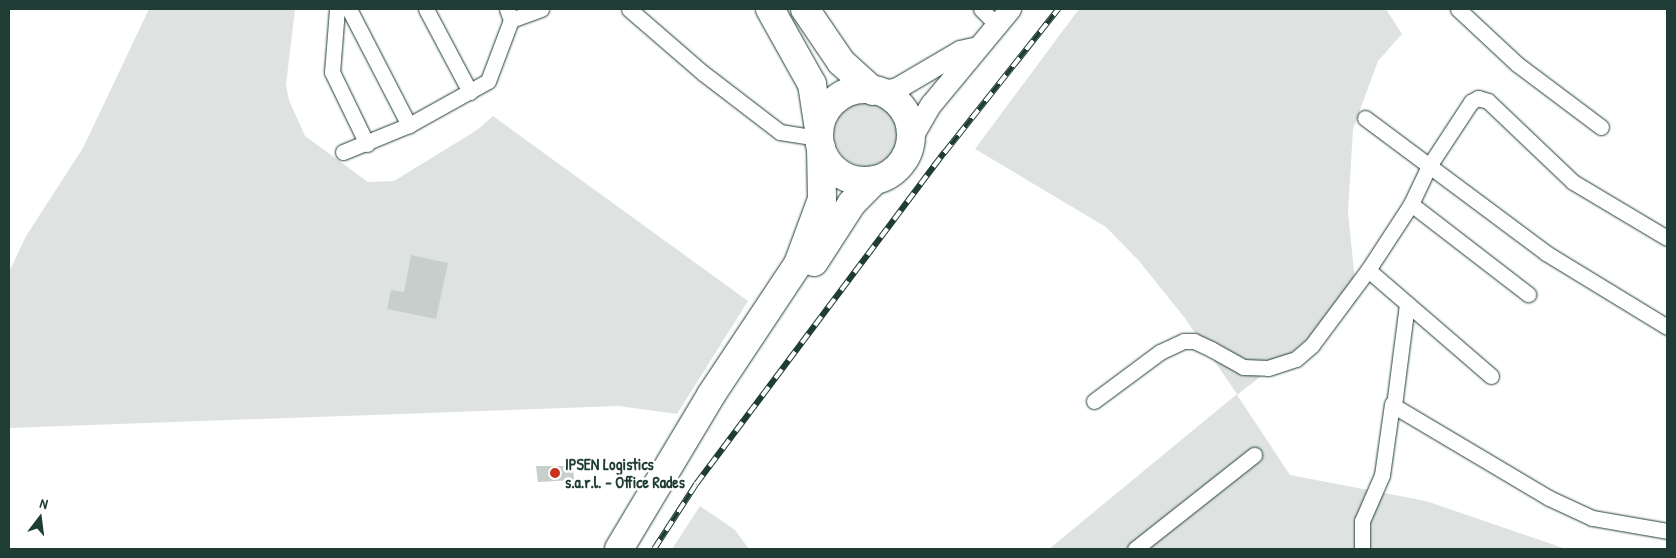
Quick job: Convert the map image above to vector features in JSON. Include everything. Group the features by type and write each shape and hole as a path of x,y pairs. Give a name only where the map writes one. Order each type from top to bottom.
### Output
{"highway":[{"path":"619,549 711,395 798,264 822,199 820,138 812,84 770,9"},
{"path":"631,549 646,522 696,451 722,403 793,300 838,222 875,180 900,165 911,138 905,113 897,103 875,91 841,62 805,9"},
{"path":"875,91 852,92 838,99 827,110 820,138 826,160 848,178 875,180"}],"main road":[{"path":"911,138 926,111 1003,16"},
{"path":"875,91 898,88 960,51 977,46"}],"street":[{"path":"337,9 332,72 367,144"},
{"path":"349,9 409,125"},
{"path":"426,9 470,92"},
{"path":"343,152 367,144 409,125 488,81 509,14 541,9"},
{"path":"629,9 703,72 780,132 820,138"},
{"path":"981,9 1003,16"},
{"path":"1458,9 1517,64 1601,127"},
{"path":"1094,401 1160,352 1184,341 1211,348 1243,367 1268,368 1296,358 1312,345 1368,270 1411,204 1429,166 1463,112 1478,98 1488,101 1573,182 1667,238"},
{"path":"1365,118 1546,252 1667,328"},
{"path":"1411,204 1528,294"},
{"path":"1368,270 1491,376"},
{"path":"1362,549 1362,521 1382,475 1407,304"},
{"path":"1392,404 1549,498 1592,518 1667,532"},
{"path":"1136,549 1254,455"}],"shaded area":[{"path":"149,9 295,9 286,85 289,100 305,136 368,182 394,181 477,130 493,116 748,301 677,414 619,406 9,428 9,272 26,236 83,148"},
{"path":"1079,9 1386,9 1402,34 1378,61 1353,129 1348,212 1357,301 1237,395 1290,475 1426,501 1566,549 1049,549 1237,394 1184,317 1139,261 1106,227 975,149"},
{"path":"860,102 872,102 889,111 896,122 898,134 896,146 889,157 872,166 860,166 848,161 839,152 834,140 834,128 839,116 848,107"},
{"path":"700,506 735,530 749,549 672,549"}],"building":[{"path":"411,255 448,263 436,319 387,309 391,290 404,292"},
{"name":"IPSEN Logistics s.a.r.l. - Office Rades","path":"536,466 573,466 574,480 538,482"}],"railway":[{"path":"654,549 696,484 944,153 1058,9"}],"place":[{"name":"IPSEN Logistics s.a.r.l. - Office Rades","path":"555,473"}]}
